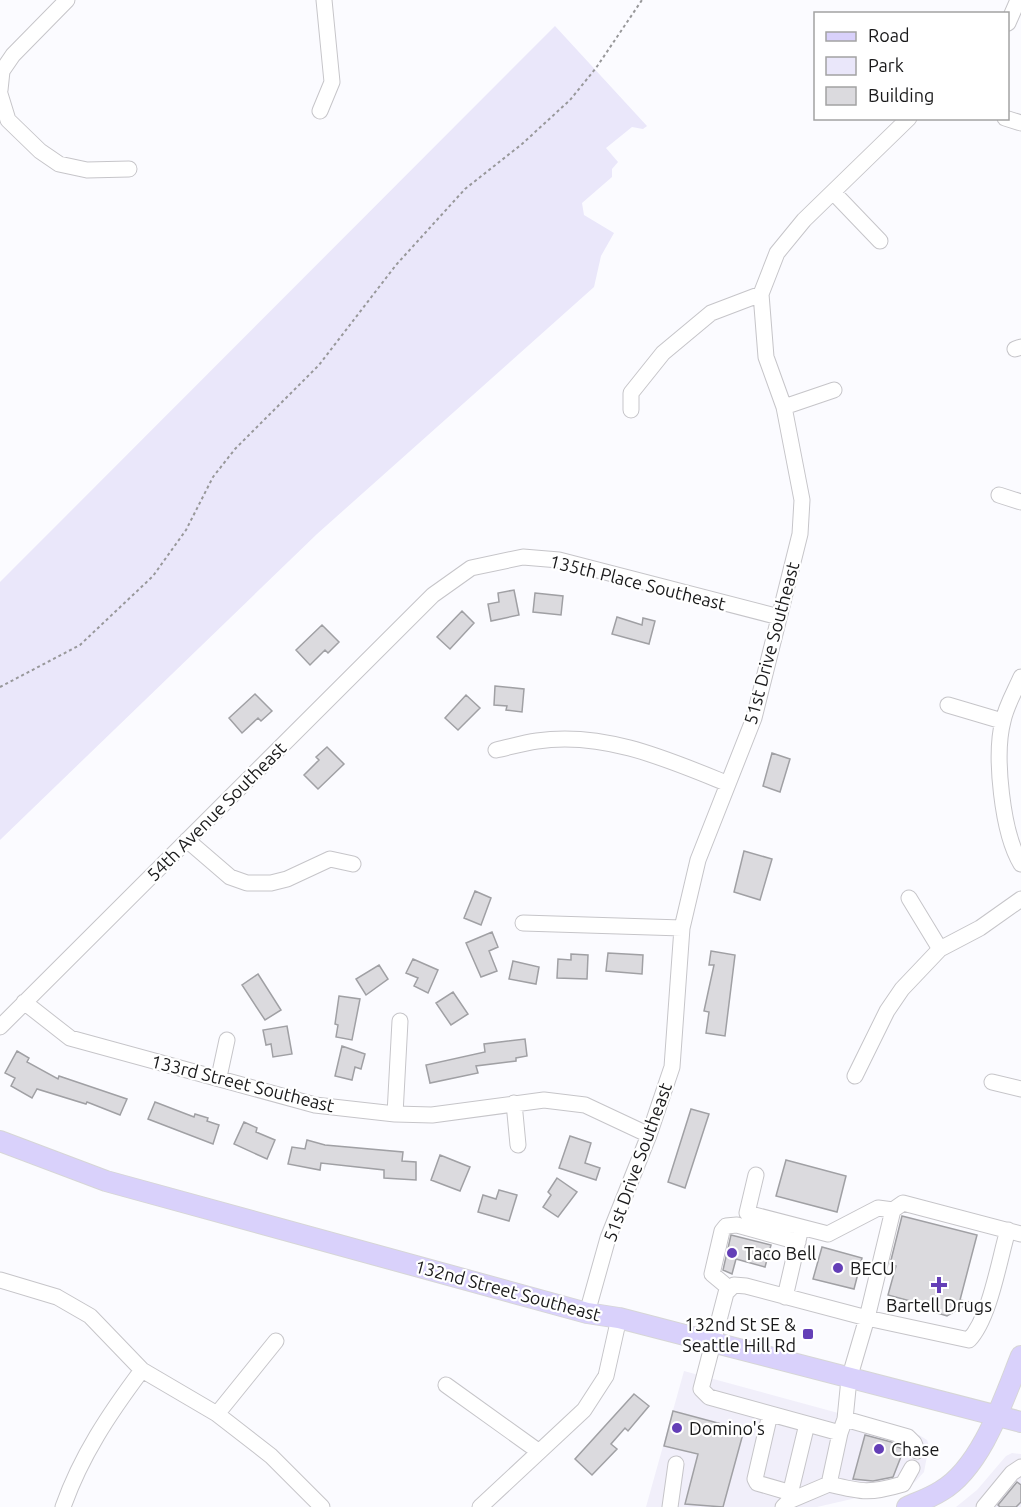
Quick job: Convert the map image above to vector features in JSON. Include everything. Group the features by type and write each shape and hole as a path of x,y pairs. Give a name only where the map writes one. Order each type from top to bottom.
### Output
{"main road":[{"name":"132nd Street Southeast","path":"0,1142 106,1181 587,1313 619,1318 1021,1422"},
{"path":"907,1507 942,1491 963,1471 997,1416 1021,1356"}],"street":[{"path":"67,0 13,55 2,71 0,92 8,120 40,151 59,164 87,170 129,169"},
{"path":"320,111 332,82 324,0"},
{"path":"1009,20 1018,0"},
{"name":"51st Drive Southeast","path":"587,1313 608,1238 649,1135 672,1067 682,928 698,860 726,783 754,718 800,534 802,500 784,407 766,357 761,294 777,253 804,220 907,120"},
{"path":"833,192 880,241"},
{"path":"631,410 631,393 663,353 711,313 761,294"},
{"path":"784,407 834,390"},
{"path":"999,495 1021,502"},
{"name":"135th Place Southeast","path":"433,595 471,568 523,557 559,560 779,617"},
{"name":"54th Avenue Southeast","path":"0,1027 433,595"},
{"path":"1021,677 1002,721 1000,773 1003,810 1021,864"},
{"path":"948,705 1002,721"},
{"path":"496,750 539,741 593,740 655,754 726,783"},
{"path":"187,840 230,877 248,883 271,883 286,879 330,859 353,864"},
{"path":"909,898 940,949"},
{"path":"855,1076 887,1011 902,988 940,949 980,928 1021,899"},
{"path":"523,923 682,928"},
{"name":"133rd Street Southeast","path":"24,1002 70,1038 315,1105 395,1114 432,1115 544,1100 585,1105 649,1135"},
{"path":"395,1114 400,1022"},
{"path":"219,1077 227,1040"},
{"path":"992,1082 1021,1089"},
{"path":"514,1103 518,1145"},
{"path":"756,1175 747,1213 801,1227 828,1233 878,1208 893,1210"},
{"path":"829,1484 842,1426 849,1379 867,1318 893,1210 903,1203 1015,1232 985,1309 969,1340 867,1318 746,1286 734,1285 726,1293 701,1389 709,1397 807,1424 842,1426 908,1437 914,1443 916,1451"},
{"path":"729,1289 712,1274 722,1231 726,1226 737,1225 798,1242"},
{"path":"785,1296 801,1227"},
{"path":"0,1280 57,1297 90,1316 142,1370 217,1414 270,1456 322,1507"},
{"path":"480,1507 584,1410 606,1376 619,1318"},
{"path":"217,1414 276,1341"},
{"path":"63,1507 76,1471 104,1421 142,1370"},
{"path":"446,1384 538,1451"},
{"path":"771,1414 755,1479 757,1483 787,1500"},
{"path":"787,1500 807,1424"},
{"path":"670,1507 676,1464"},
{"path":"984,1507 1012,1473 1021,1467"},
{"path":"787,1500 829,1484 863,1492 877,1492 903,1484 912,1468"}],"path":[{"path":"0,687 80,645 153,576 186,530 213,477 235,449 319,365 396,266 465,189 522,144 570,100 596,68 642,0"}],"shaded area":[{"path":"684,1371 919,1435 927,1440 929,1446 924,1472 915,1482 904,1487 817,1507 646,1507"},
{"path":"1012,1453 1021,1454 1021,1507 956,1507 977,1490 1006,1456"}],"green space":[{"path":"555,26 647,126 643,129 632,127 606,148 618,162 612,169 612,177 582,203 584,215 614,233 601,256 594,287 317,534 0,840 0,582"}],"building":[{"path":"514,590 519,615 491,621 488,604 499,602 498,593"},
{"path":"535,593 563,596 561,615 533,612"},
{"path":"462,611 474,623 450,649 437,637"},
{"path":"617,617 642,625 643,618 655,621 649,644 612,634"},
{"path":"322,625 339,642 328,653 325,650 310,665 296,650"},
{"path":"495,686 524,689 522,712 506,710 507,706 494,705"},
{"path":"255,694 272,711 261,721 258,718 242,733 229,718"},
{"path":"466,695 480,708 458,730 445,718"},
{"path":"327,747 344,764 318,789 304,775 319,760 316,757"},
{"path":"772,753 790,759 780,792 763,786"},
{"path":"744,851 772,859 760,900 734,892"},
{"path":"475,891 491,898 481,925 464,918"},
{"path":"492,932 498,947 489,951 497,971 481,977 466,943"},
{"path":"711,951 735,955 725,1036 706,1033 709,1012 704,1011 714,965 709,965"},
{"path":"608,953 643,955 642,974 606,971"},
{"path":"571,954 588,955 587,979 557,978 558,959 571,960"},
{"path":"413,959 438,970 428,993 414,986 418,978 406,973"},
{"path":"513,961 539,967 536,984 509,979"},
{"path":"379,965 388,979 366,995 356,979"},
{"path":"258,974 281,1010 265,1020 242,985"},
{"path":"453,992 468,1014 451,1025 436,1003"},
{"path":"339,996 360,999 352,1040 336,1037 338,1025 335,1024"},
{"path":"287,1026 292,1054 273,1057 271,1044 266,1045 263,1030"},
{"path":"525,1039 527,1056 516,1058 516,1061 476,1066 478,1073 430,1083 426,1065 485,1052 484,1044"},
{"path":"342,1046 365,1054 361,1069 355,1067 352,1080 335,1076"},
{"path":"17,1051 29,1058 27,1062 58,1079 59,1076 127,1099 120,1115 87,1102 86,1104 37,1089 32,1098 11,1086 15,1078 5,1073"},
{"path":"155,1102 194,1117 195,1114 208,1118 207,1121 219,1125 213,1144 148,1119"},
{"path":"691,1109 709,1114 685,1188 668,1182"},
{"path":"244,1122 257,1128 256,1132 275,1140 267,1159 234,1144"},
{"path":"570,1136 591,1143 585,1163 600,1168 596,1180 559,1168"},
{"path":"307,1140 325,1145 403,1152 402,1161 416,1162 416,1180 384,1178 384,1170 321,1163 320,1170 288,1164 292,1147 305,1149"},
{"path":"440,1155 470,1167 460,1191 431,1180"},
{"path":"786,1160 846,1176 837,1212 776,1196"},
{"path":"557,1178 577,1192 558,1217 543,1207 551,1195 548,1192"},
{"path":"499,1190 517,1195 509,1221 478,1212 483,1195 496,1199"},
{"path":"902,1216 977,1235 960,1300 970,1302 947,1316 924,1309 925,1305 888,1295 896,1266 890,1264"},
{"path":"731,1235 771,1245 765,1267 736,1259 732,1274 723,1270"},
{"name":"BECU","path":"822,1247 862,1258 854,1289 813,1279"},
{"path":"634,1394 649,1406 628,1431 625,1428 611,1444 617,1449 592,1475 575,1459"},
{"path":"673,1411 744,1430 723,1507 685,1504 698,1454 664,1446"},
{"path":"865,1435 895,1443 894,1446 904,1449 893,1477 873,1481 853,1479"},
{"path":"1017,1482 1021,1485 1021,1502 1016,1507 1000,1507 998,1505"}],"place":[{"name":"Taco Bell","path":"732,1253"},
{"name":"BECU","path":"838,1268"},
{"name":"Bartell Drugs","path":"939,1285"},
{"name":"132nd St SE & Seattle Hill Rd","path":"808,1334"},
{"name":"Domino's","path":"677,1428"},
{"name":"Chase","path":"879,1449"}]}
